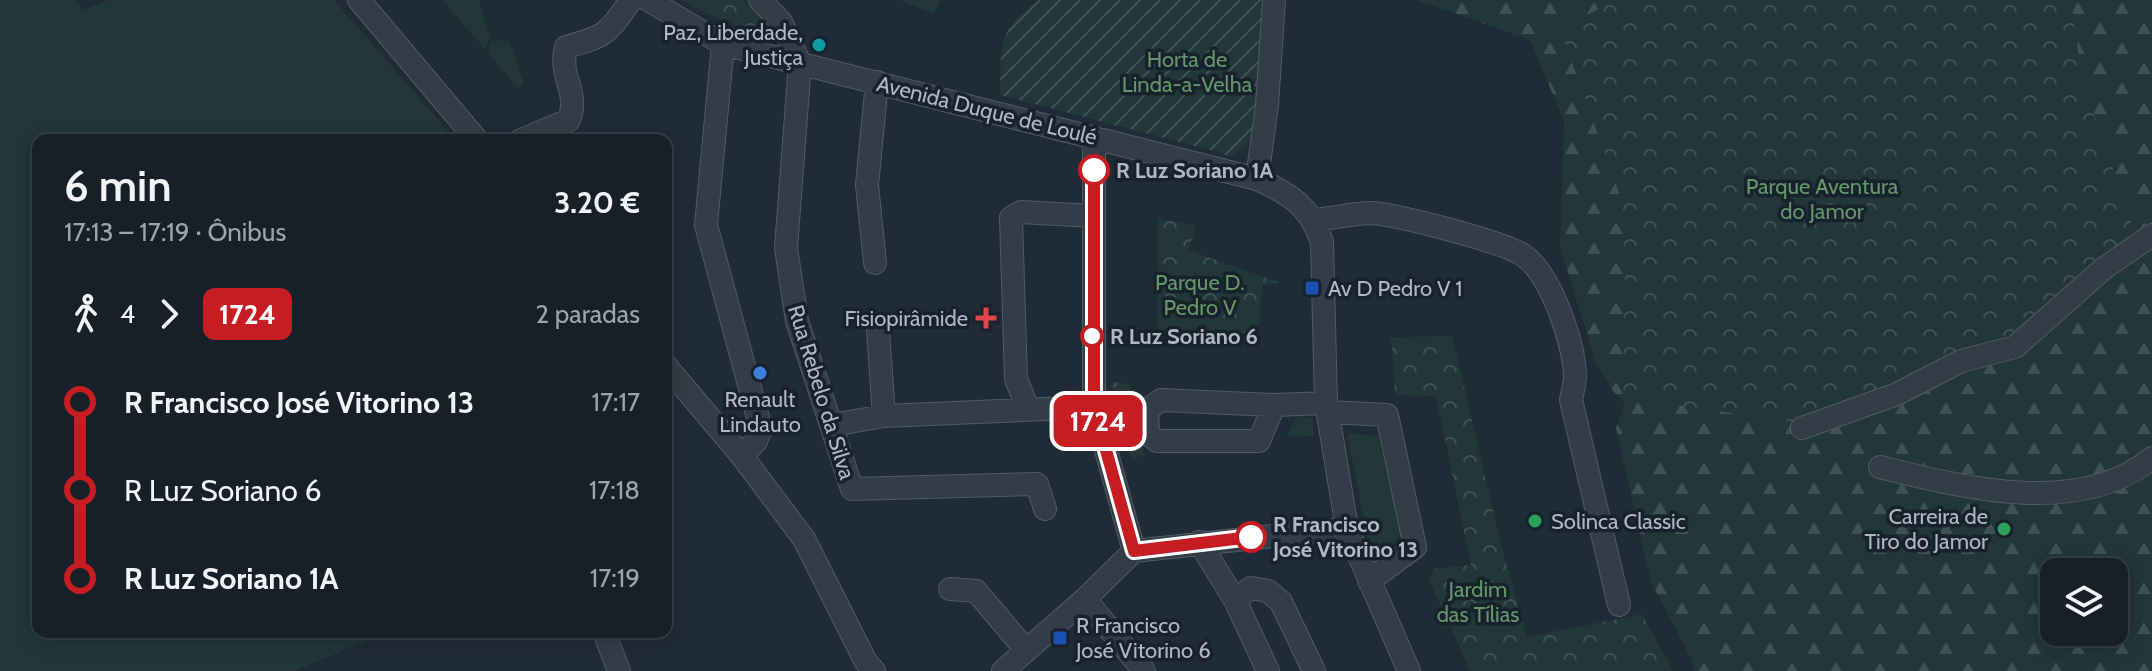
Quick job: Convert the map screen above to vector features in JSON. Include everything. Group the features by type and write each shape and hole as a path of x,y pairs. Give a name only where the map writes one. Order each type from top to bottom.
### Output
{"street":[{"path":"359,0 472,134"},
{"path":"535,134 569,120 574,106 562,61 566,47 609,32 631,0"},
{"name":"Avenida Duque de Loulé","path":"648,0 723,44 1257,179 1290,194 1314,220"},
{"path":"760,0 781,22 800,63"},
{"path":"1257,179 1267,105 1274,0"},
{"path":"723,44 706,225 761,429 756,441 742,456"},
{"name":"Rua Rebelo da Silva","path":"800,63 786,248 797,321 852,489 1037,484 1045,509"},
{"path":"875,263 867,185 877,82"},
{"path":"1094,137 1094,407 1134,551"},
{"path":"1028,409 1016,379 1011,218 1021,212 1094,216"},
{"path":"1409,671 1347,528 1327,407 1322,242 1314,220 1372,213 1452,231 1502,245 1524,255 1546,281 1567,334 1575,376 1571,400 1619,605"},
{"path":"1802,428 1897,394 1961,361 2015,347 2103,269 2152,235"},
{"path":"878,331 884,416"},
{"path":"672,373 742,456 804,539 866,662 874,671"},
{"path":"1274,405 1259,441 1157,441 1148,434 1147,410 1161,400 1327,407 1387,415 1415,547 1369,581"},
{"path":"832,425 884,416 1094,407"},
{"path":"1880,467 1988,490 2042,494 2120,477 2152,458"},
{"path":"778,507 854,671"},
{"path":"1003,671 1134,551 1347,528"},
{"path":"1199,542 1235,600 1268,671"},
{"path":"1235,600 1251,588 1268,591 1281,602 1314,671"},
{"path":"950,589 976,591 1026,650"},
{"path":"1085,599 1144,671"},
{"path":"606,638 619,671"}],"green space":[{"path":"0,0 76,0 84,10 108,0 334,0 448,131 444,134 32,134 32,638 374,638 294,671 0,671"},
{"path":"442,0 479,0 490,38 485,49"},
{"path":"681,0 743,0 770,29 767,33 745,28"},
{"path":"898,0 940,0 934,14"},
{"name":"Horta de Linda-a-Velha","path":"1039,0 1265,0 1252,133 1246,146 1230,157 1000,95 1001,52 1008,30 1025,10"},
{"path":"1416,0 2152,0 2152,671 1695,671 1651,582 1616,428 1625,404 1612,390 1596,363 1560,247 1564,121 1530,40"},
{"name":"Parque Aventura do Jamor","path":"1616,0 2071,0 2082,79 2136,237 2006,344 1798,423 1623,397 1625,263 1622,201 1560,29"},
{"path":"501,40 510,43 524,84 520,87 515,86 489,53 491,42"},
{"name":"Parque D. Pedro V","path":"1158,218 1196,226 1188,250 1281,283 1263,285 1258,333 1158,333"},
{"name":"Jardim das Tílias","path":"1452,336 1501,544 1527,637 1642,614 1673,671 1470,671 1429,580 1434,569 1471,565 1436,396 1395,395 1391,337"},
{"path":"1112,382 1130,384 1130,421 1145,454 1132,460 1121,427"},
{"path":"1297,416 1313,418 1314,436 1286,437"},
{"path":"1347,433 1378,436 1400,532 1396,543 1372,551 1369,546"}],"bus line":[{"name":"1724","path":"1094,170 1094,407 1134,551 1251,537"}],"place":[{"name":"Paz, Liberdade, Justiça","path":"819,45"},
{"name":"R Luz Soriano 1A","path":"1094,170"},
{"name":"Av D Pedro V 1","path":"1312,288"},
{"name":"Fisiopirâmide","path":"986,318"},
{"name":"R Luz Soriano 6","path":"1092,336"},
{"name":"Renault Lindauto","path":"760,373"},
{"name":"Solinca Classic","path":"1535,521"},
{"name":"Carreira de Tiro do Jamor","path":"2004,529"},
{"name":"R Francisco José Vitorino 13","path":"1251,537"},
{"name":"R Francisco José Vitorino 6","path":"1060,638"}]}
